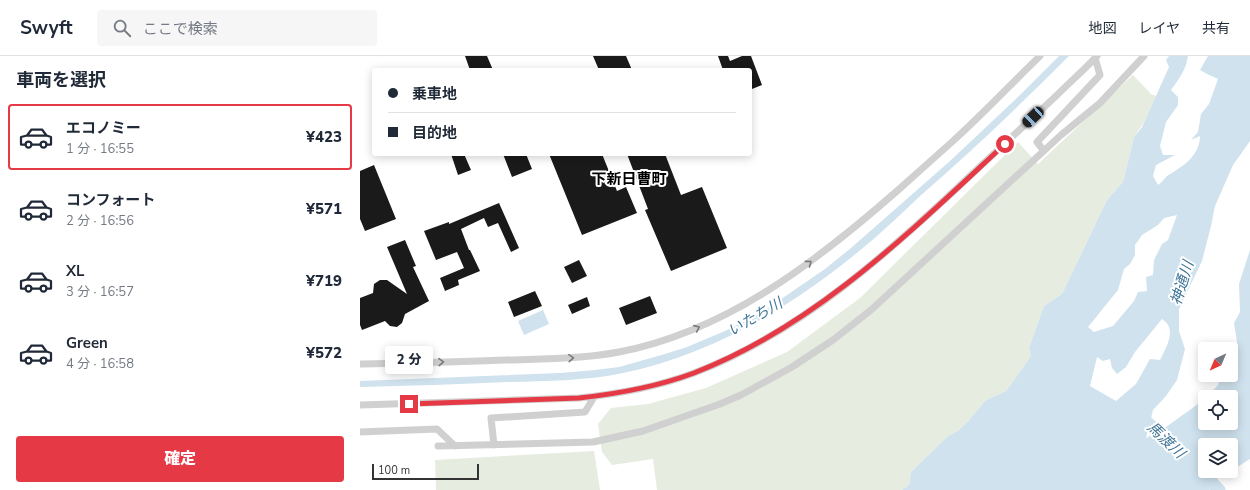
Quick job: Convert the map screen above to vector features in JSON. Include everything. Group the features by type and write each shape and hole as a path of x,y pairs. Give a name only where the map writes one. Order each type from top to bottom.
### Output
{"street":[{"path":"360,364 538,359 581,357 618,352 654,344 682,334 738,309 771,290 811,262 875,210 954,140 1040,56"},
{"path":"438,446 593,442 643,431 741,395 792,367 833,340 871,310 1044,150 1100,103 1144,56"},
{"path":"1044,150 1037,142 1100,75 1096,57"},
{"path":"360,405 564,399 594,396 644,388 693,373 717,363 765,339 808,313 840,290 996,153 1096,57"},
{"path":"494,445 491,418 585,412 594,396"},
{"path":"360,432 437,429 455,446"}],"shaded area":[{"path":"1133,75 1151,94 1156,96 1144,122 1134,137 1123,182 1107,200 1062,294 1044,306 1029,348 1031,356 1006,391 986,400 958,431 948,436 911,472 909,485 902,490 657,490 653,459 612,465 602,452 598,424 611,408 648,404 706,388 787,352 860,298 1018,142 1038,164"},
{"path":"594,451 600,490 436,490 435,460"}],"water":[{"name":"いたち川","path":"1059,56 1069,56 976,146 866,246 804,292 748,327 687,354 656,365 609,376 551,381 360,387 360,381 560,373 619,367 687,347 725,331 761,313 825,269 851,248 950,161"},
{"name":"神通川","path":"1169,56 1188,56 1184,70 1171,90 1178,97 1178,105 1166,122 1160,146 1163,155 1175,155 1156,165 1153,176 1158,185 1167,176 1184,165 1194,155 1197,149 1200,136 1191,140 1198,132 1201,114 1209,104 1218,79 1200,70 1208,56 1250,56 1250,141 1233,165 1215,206 1202,261 1179,309 1179,331 1185,349 1177,380 1166,396 1153,410 1146,438 1166,427 1198,404 1198,430 1238,430 1238,390 1213,390 1219,382 1238,382 1238,342 1234,323 1240,312 1239,284 1250,250 1250,459 1238,467 1238,438 1198,438 1198,478 1220,478 1215,481 1209,490 902,490 909,485 911,472 948,436 958,431 986,400 1006,391 1031,356 1029,348 1044,306 1062,294 1107,200 1123,182 1134,137 1142,127 1169,67 1166,60","holes":["1177,215 1168,240 1162,244 1154,260 1153,275 1146,277 1147,291 1138,292 1134,301 1113,326 1094,332 1088,327 1118,290 1124,269 1130,264 1135,255 1135,245 1142,235 1158,225 1164,218","1162,319 1167,323 1170,333 1160,360 1150,359 1136,384 1116,401 1090,386 1097,357 1103,361 1110,359 1112,368 1117,374 1126,367 1135,352"]},
{"path":"543,310 549,324 524,335 518,321"}],"building":[{"path":"465,56 487,56 492,68 469,68"},
{"path":"593,56 626,56 631,68 598,68"},
{"path":"718,56 728,56 730,61 742,56 751,56 762,85 752,89 752,68 722,68"},
{"path":"452,156 465,156 471,170 458,175"},
{"path":"504,156 527,156 532,169 512,177"},
{"path":"550,156 603,156 617,191 626,187 637,213 582,235"},
{"path":"628,156 666,156 681,195 702,187 727,248 671,271 645,210 648,209"},
{"path":"374,165 396,219 365,231 360,219 360,171"},
{"path":"499,203 519,248 511,252 498,223 488,227 484,218 461,229 469,250 480,271 458,280 459,285 445,291 440,278 464,268 457,252 436,260 424,231 449,222 449,224"},
{"path":"405,240 416,266 413,267 429,301 405,314 402,323 397,327 390,326 385,321 362,330 360,325 360,298 373,293 374,284 380,280 387,280 407,294 387,247"},
{"path":"579,260 587,276 572,283 564,267"},
{"path":"535,291 542,306 514,317 508,302"},
{"path":"650,296 657,313 626,325 619,308"},
{"path":"587,297 590,306 572,314 568,305"}],"waterway":[{"name":"馬渡川","path":"1137,413 1169,443"},
{"name":"馬渡川","path":"1207,478 1219,490"}],"district":[{"name":"下新日曹町","path":"629,179"}],"route":[{"path":"409,404 579,398 607,395 644,388 693,373 717,363 765,339 808,313 840,290 906,234 1005,144"}]}
